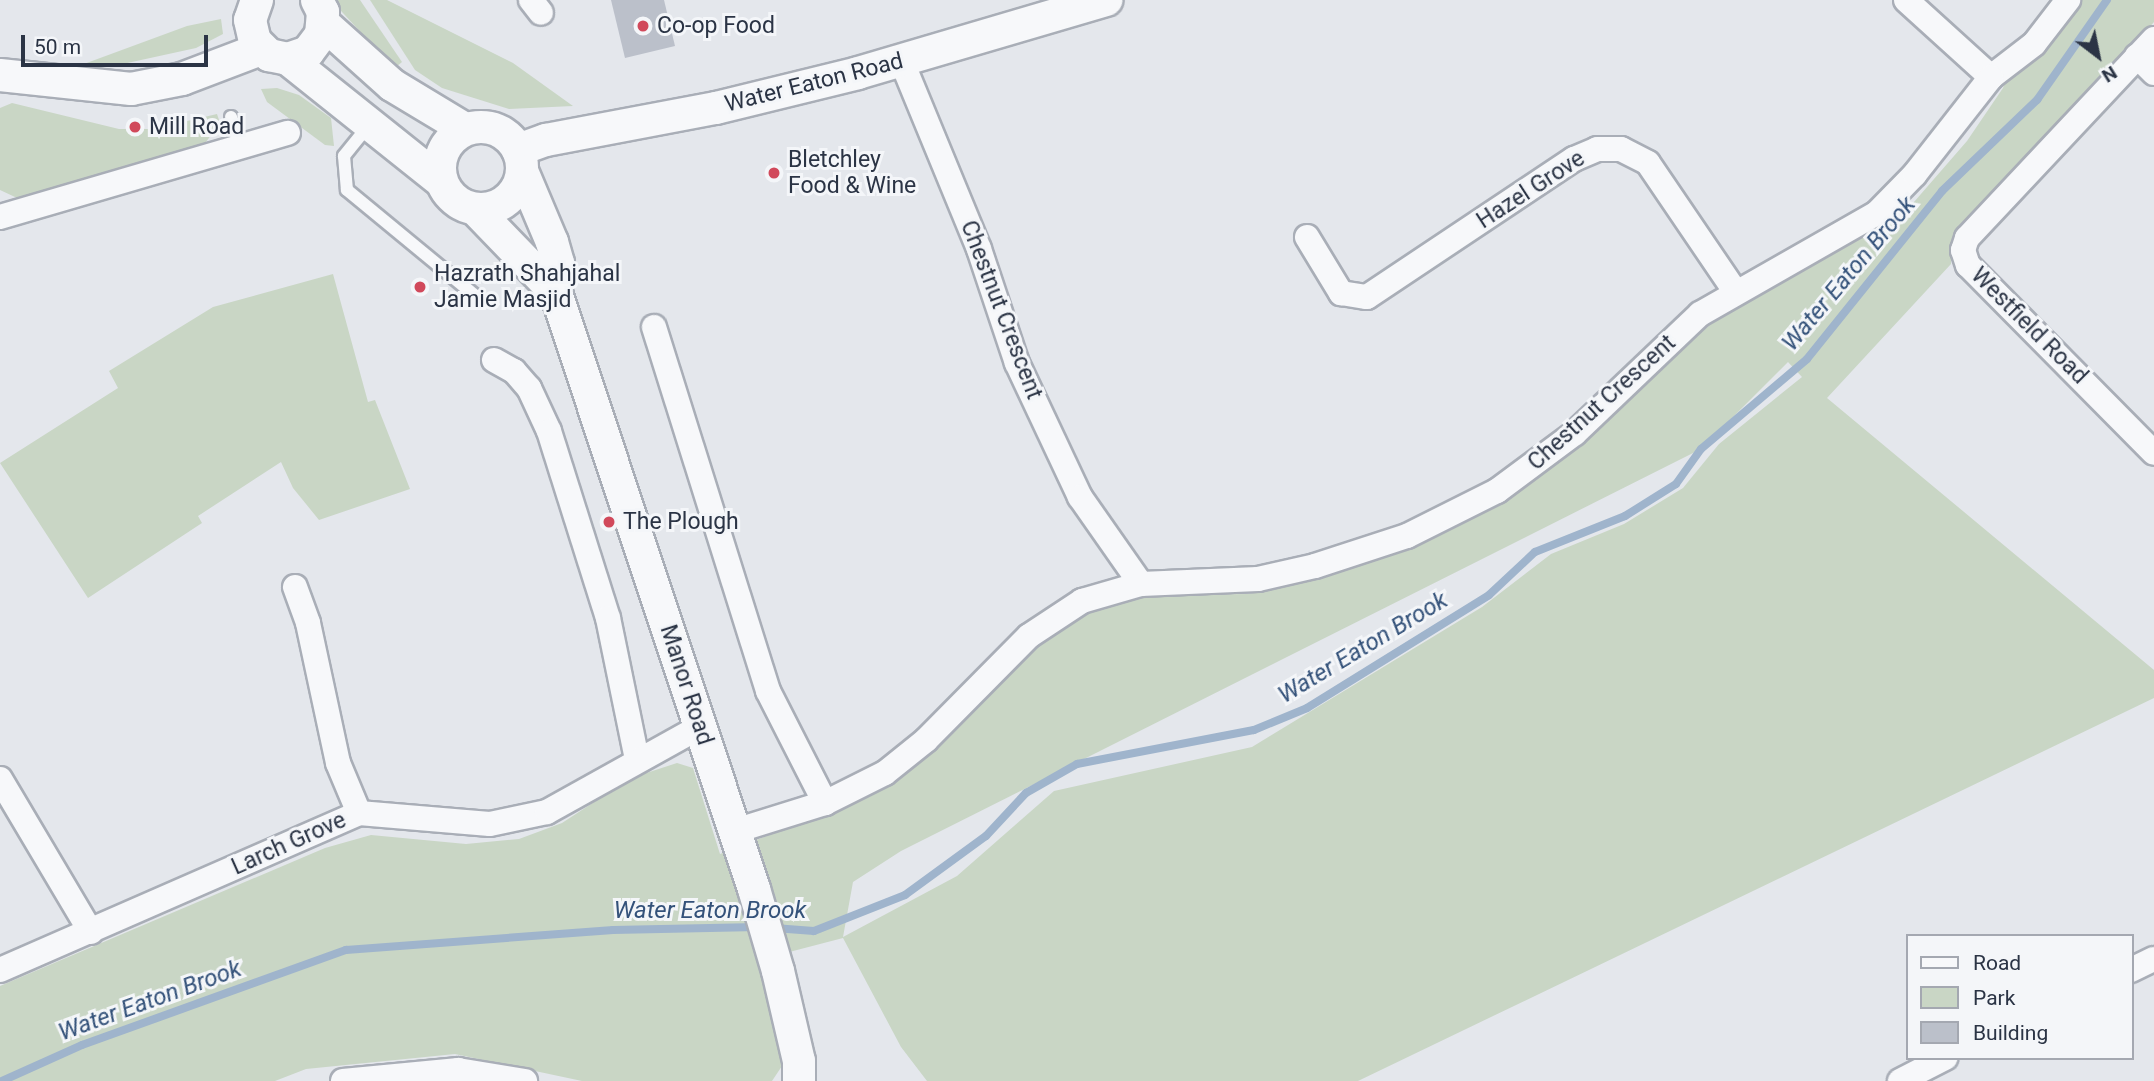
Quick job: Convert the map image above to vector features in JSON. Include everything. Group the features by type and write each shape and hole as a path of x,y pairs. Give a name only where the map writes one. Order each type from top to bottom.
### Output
{"street":[{"path":"0,75 131,89 182,79 274,54 308,52 320,12 392,85 465,130 498,130 520,160 519,185 505,202 475,209 458,203 441,181 274,54 250,20 256,0"},
{"name":"Water Eaton Road","path":"520,160 546,140 716,108 902,62 1106,0"},
{"path":"1906,0 1991,77"},
{"name":"Chestnut Crescent","path":"734,831 825,803 866,785 914,751 1012,651 1054,618 1100,594 1141,584 1258,579 1366,550 1455,514 1546,457 1676,335 1735,291 1844,236 1877,213 1915,174 1991,77 2044,33 2068,0"},
{"name":"Westfield Road","path":"2154,38 2146,65 1967,238 1963,250 1968,265 2154,453"},
{"name":"Chestnut Crescent","path":"902,62 979,249 1017,363 1080,497 1141,584"},
{"path":"441,181 443,152 465,130"},
{"path":"0,217 288,133"},
{"name":"Hazel Grove","path":"1307,237 1341,293 1367,297 1574,159 1597,149 1621,149 1648,163 1735,291"},
{"name":"Manor Road","path":"520,160 558,263 556,293 774,956 799,1061 799,1081"},
{"name":"Manor Road","path":"475,209 556,293"},
{"path":"654,327 768,691 825,803"},
{"path":"494,360 514,371 529,388 549,431 608,618 637,759"},
{"path":"295,587 308,623 338,763 359,813"},
{"name":"Larch Grove","path":"0,970 359,813 490,824 514,821 547,812 637,759 700,727"},
{"path":"0,779 91,932"},
{"path":"2133,969 2154,959"},
{"path":"1900,1081 1941,1060"},
{"path":"343,1081 458,1070 525,1081"}],"lane":[{"path":"231,117 240,148"},
{"path":"369,125 344,156 347,190 478,298"}],"green space":[{"path":"331,0 360,0 402,62 396,67"},
{"path":"370,0 387,0 513,63 573,106 509,109 442,88 415,70"},
{"path":"2078,0 2154,0 2154,22 1951,253 1951,264 1827,398 2154,670 2154,698 1358,1081 927,1081 901,1047 843,938 774,956 782,1066 772,1081 582,1081 455,1054 306,1069 275,1081 0,1081 0,986 325,848 371,835 466,844 519,839 562,823 631,778 677,763 693,768 720,854 871,796 900,777 937,746 1037,645 1083,614 1143,595 1248,594 1303,583 1362,563 1492,506 1525,487 1580,442 1654,370 1726,312 1844,248 1885,219 1894,225 1967,141 2003,88 2008,71","holes":["1788,362 1802,377 1719,444 1683,488 1624,524 1551,554 1482,607 1252,747 1054,791 957,876 843,937 853,882 901,851 1701,449"]},
{"path":"221,19 223,34 196,48 109,67 73,68 187,26"},
{"path":"277,88 299,95 331,118 334,146 325,145 267,102 261,89"},
{"path":"12,103 119,129 153,129 217,114 220,123 203,146 27,198 15,197 0,190 0,108"},
{"path":"333,274 368,402 375,400 410,489 319,520 293,488 281,462 198,516 202,523 88,598 0,463 118,388 109,371 213,307"}],"building":[{"path":"611,0 664,0 675,46 625,58"}],"waterway":[{"name":"Water Eaton Brook","path":"774,928 814,931 905,895 986,836 1026,793 1077,764 1254,730 1307,708 1489,595 1535,552 1625,516 1676,484 1701,449 1807,359 1942,191 2037,100 2107,0"},
{"name":"Water Eaton Brook","path":"2,1081 82,1045 346,950 613,930 758,927"}],"place":[{"name":"Co-op Food","path":"643,26"},
{"name":"Mill Road","path":"135,127"},
{"name":"Bletchley Food & Wine","path":"774,173"},
{"name":"Hazrath Shahjahal Jamie Masjid","path":"420,287"},
{"name":"The Plough","path":"609,522"}]}
